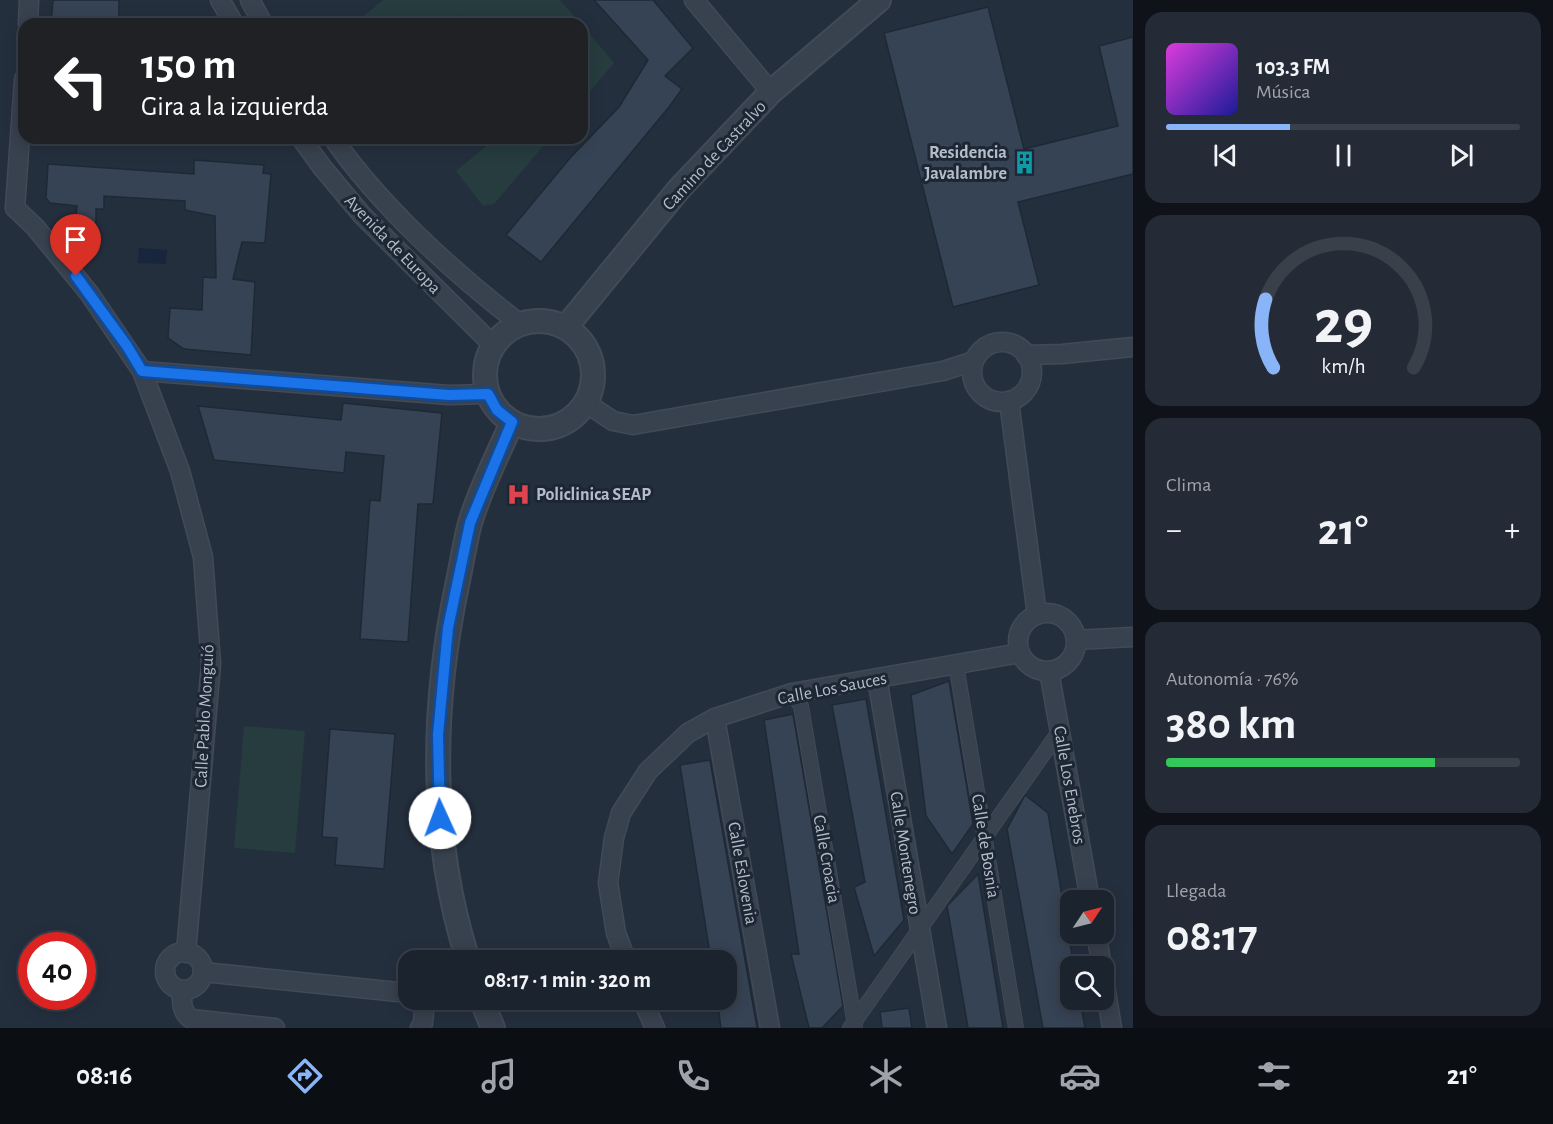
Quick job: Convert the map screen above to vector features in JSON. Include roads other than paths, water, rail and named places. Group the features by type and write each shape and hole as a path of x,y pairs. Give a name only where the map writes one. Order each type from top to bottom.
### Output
{"street":[{"path":"28,18 29,0"},
{"path":"220,0 230,18"},
{"path":"250,0 260,18"},
{"path":"694,0 771,92"},
{"name":"Camino de Castralvo","path":"566,327 679,189 771,92 879,0"},
{"path":"8,208 18,127"},
{"name":"Avenida de Europa","path":"305,144 362,215 492,344"},
{"name":"Avenida de Europa","path":"338,144 380,194 447,263 519,323"},
{"name":"Calle Pablo Monguió","path":"8,208 35,227 89,292 142,371 180,471 203,557 211,664 186,953"},
{"path":"535,320 551,321 566,327 580,338 589,353 594,370 592,387 586,404 575,416 561,425 545,429 528,428 512,422 497,410 488,394 484,377 486,360 492,344 505,331 519,323 535,320"},
{"path":"1002,342 1011,344 1026,355 1032,373 1030,382 1018,397 1009,401 991,400 977,388 972,371 974,362 985,347 1002,342"},
{"path":"1026,355 1133,347"},
{"path":"586,404 613,421 633,425 943,371 974,362"},
{"path":"142,371 449,395 488,394"},
{"path":"1009,401 1037,615"},
{"path":"465,950 441,839 438,735 448,628 470,523 512,422"},
{"path":"1046,613 1063,618 1074,631 1076,640 1072,657 1058,669 1049,671 1032,667 1020,653 1019,634 1023,626 1037,615 1046,613"},
{"path":"1076,640 1133,637"},
{"name":"Calle Los Sauces","path":"622,950 616,933 608,883 614,838 621,813 648,771 665,752 688,733 716,718 792,693 1020,653"},
{"name":"Calle de Bosnia","path":"956,664 1016,1028"},
{"name":"Calle Los Enebros","path":"1049,671 1088,890"},
{"name":"Calle Montenegro","path":"877,678 937,1028"},
{"name":"Calle Croacia","path":"792,693 801,706 854,1026"},
{"name":"Calle Eslovenia","path":"716,718 770,1028"},
{"path":"854,1026 919,928 1061,729"},
{"path":"186,953 196,957 203,972 198,983 182,990 170,984 165,972 166,966 174,956 186,953"},
{"path":"203,972 398,992"},
{"path":"182,990 182,1008 190,1019 274,1028"},
{"path":"420,1028 423,1023 424,1010"},
{"path":"486,1010 493,1028"},
{"path":"647,1010 655,1028"},
{"path":"1109,1010 1112,1028"}],"water":[{"path":"139,248 167,250 166,264 138,263"}],"place":[{"name":"Residencia Javalambre","path":"1025,162"},
{"name":"Policlinica SEAP","path":"518,494"}]}
